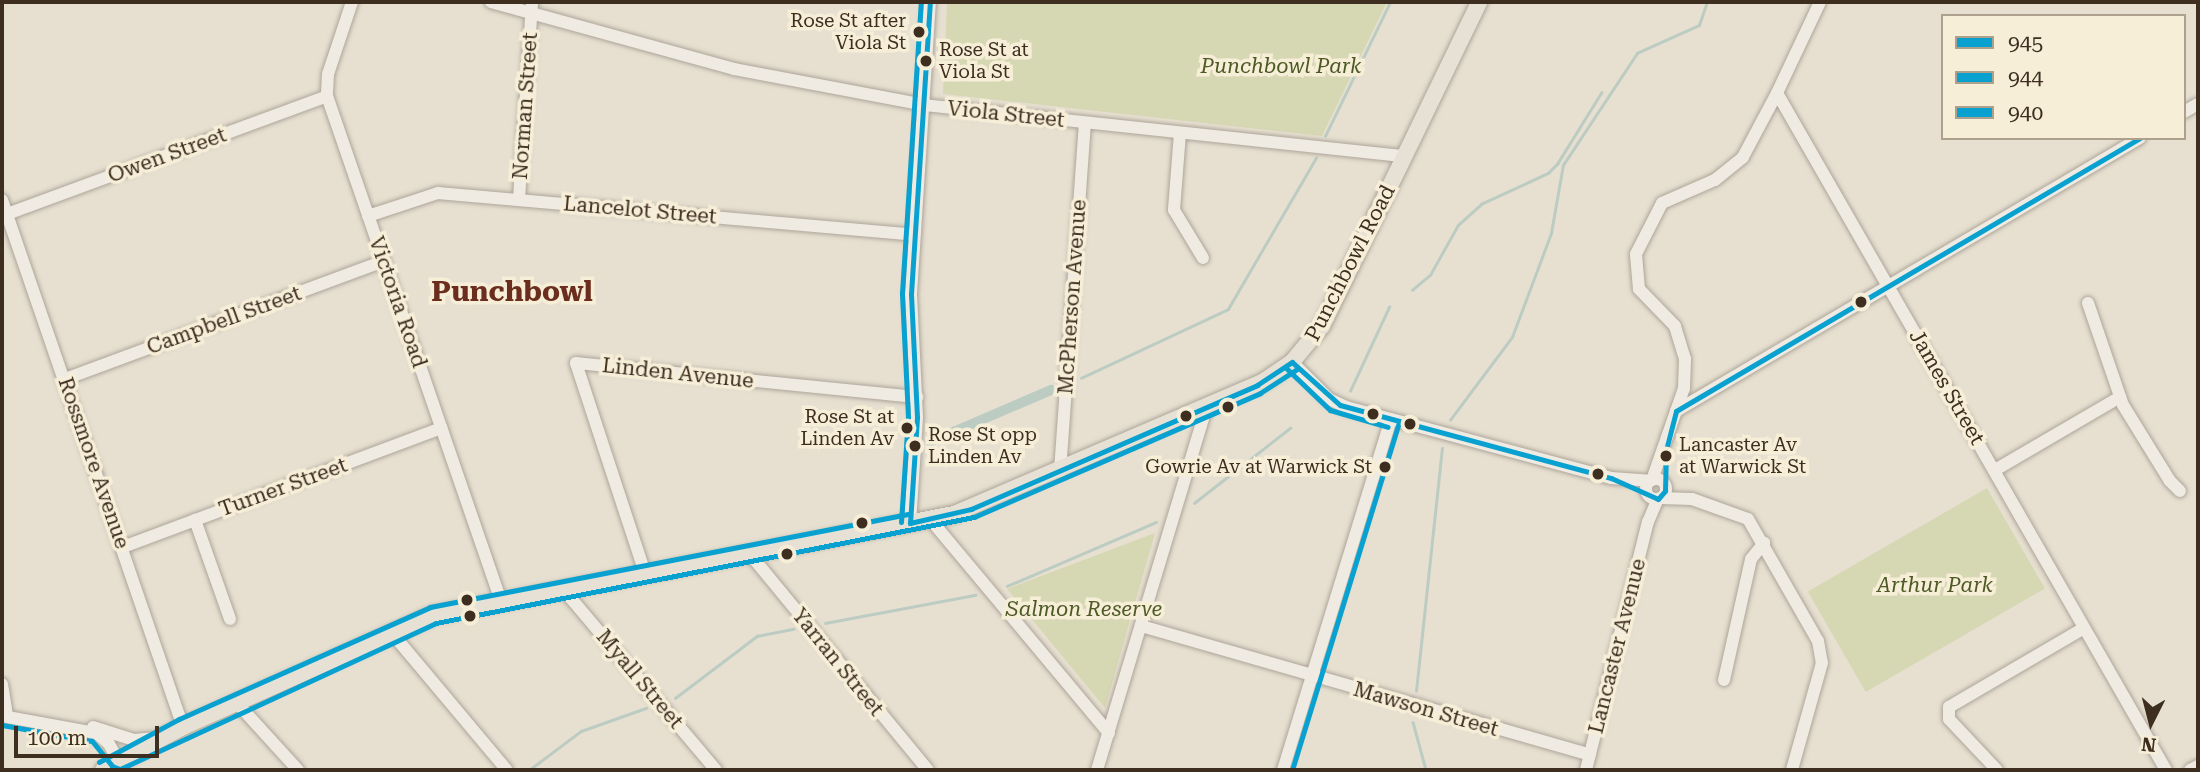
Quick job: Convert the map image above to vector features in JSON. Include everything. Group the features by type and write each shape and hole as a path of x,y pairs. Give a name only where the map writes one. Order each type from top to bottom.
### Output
{"main road":[{"name":"Punchbowl Road","path":"103,770 183,727 433,615 971,509 1264,381 1292,362 1322,326 1479,2"}],"street":[{"name":"Victoria Road","path":"352,2 328,74 327,96 501,601"},
{"name":"Viola Street","path":"491,2 531,7 734,69 923,105 1405,156"},
{"path":"910,523 917,397 911,317 914,235 930,2"},
{"path":"1777,93 1820,2"},
{"name":"Norman Street","path":"519,199 531,7"},
{"name":"James Street","path":"1777,93 2166,770"},
{"name":"Lancaster Avenue","path":"1587,770 1655,489 1684,388 1685,350 1675,326 1639,289 1636,254 1662,203 1715,180 1743,157 1777,93"},
{"name":"Owen Street","path":"7,214 327,96"},
{"name":"McPherson Avenue","path":"1060,471 1085,123"},
{"path":"1180,133 1174,210 1203,258"},
{"path":"1676,411 2137,140"},
{"name":"Lancelot Street","path":"368,216 438,194 914,235"},
{"name":"Rossmore Avenue","path":"2,200 183,727"},
{"name":"Campbell Street","path":"65,379 384,261"},
{"path":"2088,303 2120,397 2170,481 2180,491"},
{"path":"1292,362 1334,402 1692,499 1748,519 1822,653 1792,770"},
{"name":"Linden Avenue","path":"645,573 576,363 917,397"},
{"path":"1995,470 2120,397"},
{"path":"1097,770 1206,408"},
{"path":"1283,770 1391,419"},
{"name":"Turner Street","path":"123,547 442,428"},
{"path":"930,519 1108,733"},
{"path":"195,520 230,619"},
{"path":"1724,680 1751,559 1764,544"},
{"name":"Yarran Street","path":"750,554 928,770"},
{"name":"Myall Street","path":"563,589 716,770"},
{"name":"Mawson Street","path":"1140,626 1590,755"},
{"path":"1997,770 1949,719 1949,706 2084,628"},
{"path":"391,632 507,770"},
{"path":"2,684 4,716 72,728 103,737 118,760"},
{"path":"237,703 299,770"},
{"path":"72,728 94,727 134,740 162,737"},
{"path":"2190,770 2198,766"}],"green space":[{"name":"Punchbowl Park","path":"947,2 1387,2 1322,136 943,94"},
{"name":"Arthur Park","path":"1987,488 2045,588 1866,692 1808,592"},
{"name":"Salmon Reserve","path":"1155,533 1105,708 1007,589"}],"waterway":[{"path":"1325,136 1390,2"},
{"path":"1450,420 1512,337 1551,233 1563,165 1637,53 1699,25 1707,2"},
{"path":"1412,290 1430,275 1458,225 1481,204 1548,173 1557,164 1601,93"},
{"path":"1081,378 1228,309 1316,158"},
{"path":"1350,391 1389,307"},
{"path":"930,442 1051,390"},
{"path":"1194,503 1290,428"},
{"path":"1416,691 1442,448"},
{"path":"1007,586 1156,522"},
{"path":"825,623 975,595"},
{"path":"675,698 757,636 793,629"},
{"path":"529,770 581,731 646,708"},
{"path":"1413,722 1426,770"}],"transit line":[{"name":"940","path":"901,522 908,417 902,293 921,2"},
{"name":"945","path":"910,523 917,417 911,294 930,2"},
{"name":"945","path":"1292,362 1340,405 1611,478 1658,499 1665,491 1666,450 1676,411 2137,140"},
{"name":"945","path":"910,523 971,509 1257,385 1292,362"},
{"name":"944","path":"1286,368 1330,410 1388,427"},
{"name":"944","path":"2,725 92,741 112,766 120,769 436,623 974,517 1260,393 1297,369"},
{"name":"944","path":"1292,770 1399,422"},
{"name":"940","path":"99,762 179,719 430,607 908,514"}],"place":[{"name":"Rose St after Viola St","path":"919,32"},
{"name":"Rose St at Viola St","path":"926,61"},
{"name":"Rose St at Linden Av","path":"907,428"},
{"name":"Rose St opp Linden Av","path":"915,446"},
{"name":"Lancaster Av at Warwick St","path":"1666,456"},
{"name":"Gowrie Av at Warwick St","path":"1385,467"}],"district":[{"name":"Punchbowl","path":"512,292"}]}
